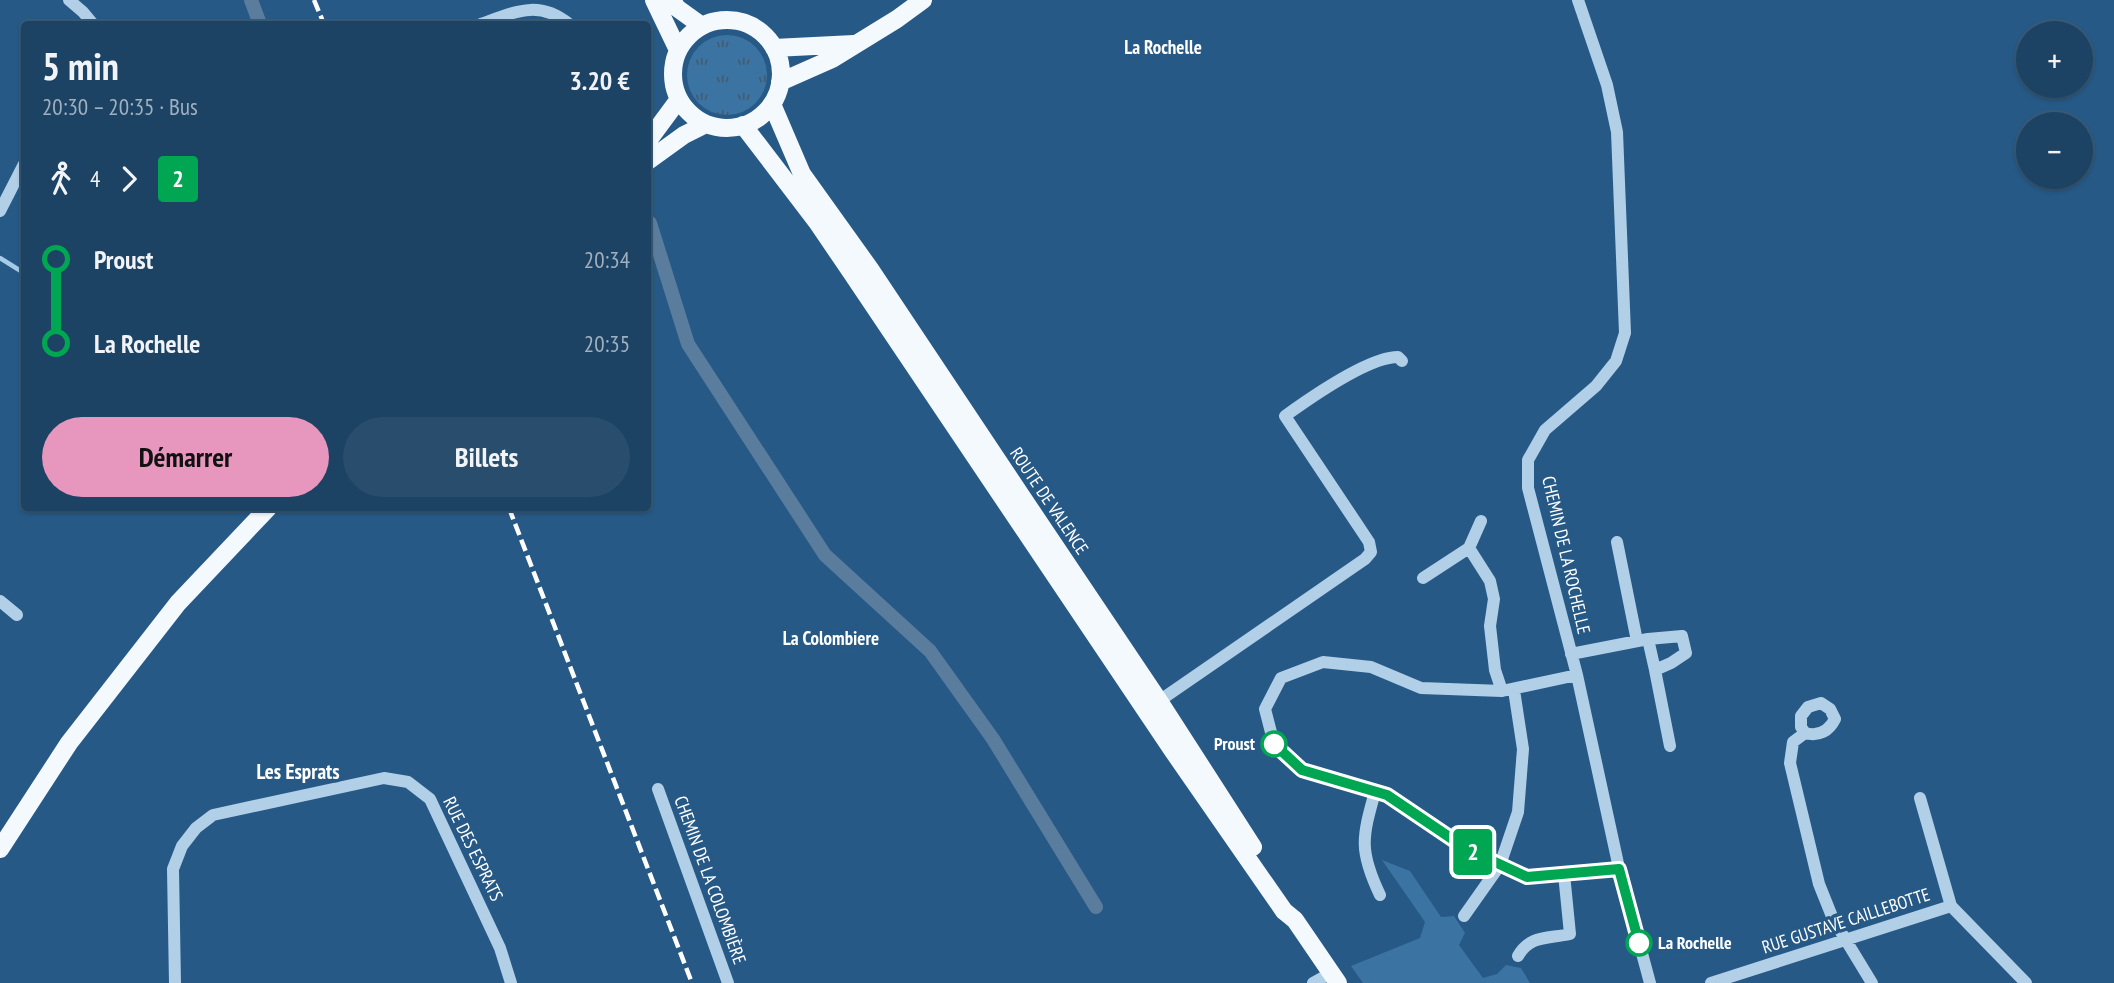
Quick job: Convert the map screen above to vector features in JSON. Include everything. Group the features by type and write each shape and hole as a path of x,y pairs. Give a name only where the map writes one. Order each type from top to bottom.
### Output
{"main road":[{"path":"654,0 678,50"},
{"path":"671,0 677,8 702,26"},
{"path":"780,82 832,59 923,0"},
{"path":"729,20 743,22 755,28 774,48 780,64 780,82 772,104 759,117 743,125 718,127 706,124 686,110 679,99 672,73 678,50 690,34 702,26 729,20"},
{"path":"774,48 858,43"},
{"path":"651,137 679,99"},
{"name":"ROUTE DE VALENCE","path":"772,104 802,174 870,270 1159,701 1291,906 1295,920"},
{"path":"651,159 684,135 706,124"},
{"name":"ROUTE DE VALENCE","path":"743,125 852,272 1173,751 1334,978"},
{"path":"0,849 68,743 178,603 265,511"}],"street":[{"path":"69,0 90,21"},
{"name":"CHEMIN DE LA ROCHELLE","path":"1578,0 1607,85 1617,132 1625,334 1616,361 1596,386 1545,430 1528,460 1528,488 1572,654 1619,869 1650,983"},
{"path":"489,21 528,7 544,6 555,10 566,21"},
{"path":"0,211 21,169"},
{"path":"1159,701 1366,559 1371,552 1369,542 1285,416 1341,380 1387,357 1398,357 1402,361"},
{"path":"1423,578 1469,548 1481,520"},
{"path":"1617,542 1642,640 1655,670 1670,746"},
{"path":"1464,916 1500,864 1518,812 1524,749 1508,690 1495,670 1490,626 1494,599 1490,581 1469,548"},
{"path":"0,601 17,615"},
{"path":"1572,654 1642,640 1682,636 1686,653 1655,670"},
{"path":"1577,675 1508,690 1421,688 1371,667 1323,662 1281,678 1265,709 1274,744 1302,770 1387,795 1467,849 1527,877 1619,869"},
{"path":"1821,703 1830,709 1835,719 1831,728 1812,735 1805,733 1801,727 1801,716 1808,706 1821,703"},
{"path":"1805,733 1793,742 1790,763 1812,860 1833,919 1872,983"},
{"name":"RUE DES ESPRATS","path":"175,983 173,869 182,846 196,828 213,815 384,778 408,782 430,799 500,948 511,983"},
{"name":"CHEMIN DE LA COLOMBIÈRE","path":"658,789 728,983"},
{"path":"1374,792 1363,846 1368,871 1380,895"},
{"path":"1920,797 1951,906 2026,983"},
{"path":"0,832 22,814"},
{"path":"1518,956 1524,945 1532,940 1570,934 1564,874"},
{"name":"RUE GUSTAVE CAILLEBOTTE","path":"1711,983 1951,906"},
{"path":"1313,983 1334,978"}],"green space":[{"path":"719,35 735,35 756,46 767,67 767,83 756,104 735,115 719,115 705,109 693,97 687,83 687,67 693,53 705,41"},
{"path":"1382,860 1410,871 1441,917 1454,916 1465,933 1459,945 1483,978 1497,974 1506,965 1521,968 1530,983 1363,983 1351,966 1420,938 1425,922"}],"waterway":[{"path":"251,0 259,21"},
{"path":"651,226 688,344 825,555 930,651 993,739 1096,907"},
{"path":"0,258 21,271"}],"railway":[{"path":"314,0 323,21"},
{"path":"510,511 692,983"}],"bus line":[{"name":"2","path":"1274,744 1302,770 1387,795 1467,849 1527,877 1619,869 1639,943"}],"place":[{"name":"Proust","path":"1274,744"},
{"name":"La Rochelle","path":"1639,943"}],"district":[{"name":"La Rochelle","path":"1163,47"},
{"name":"La Colombiere","path":"831,638"},
{"name":"Les Esprats","path":"298,772"}]}
